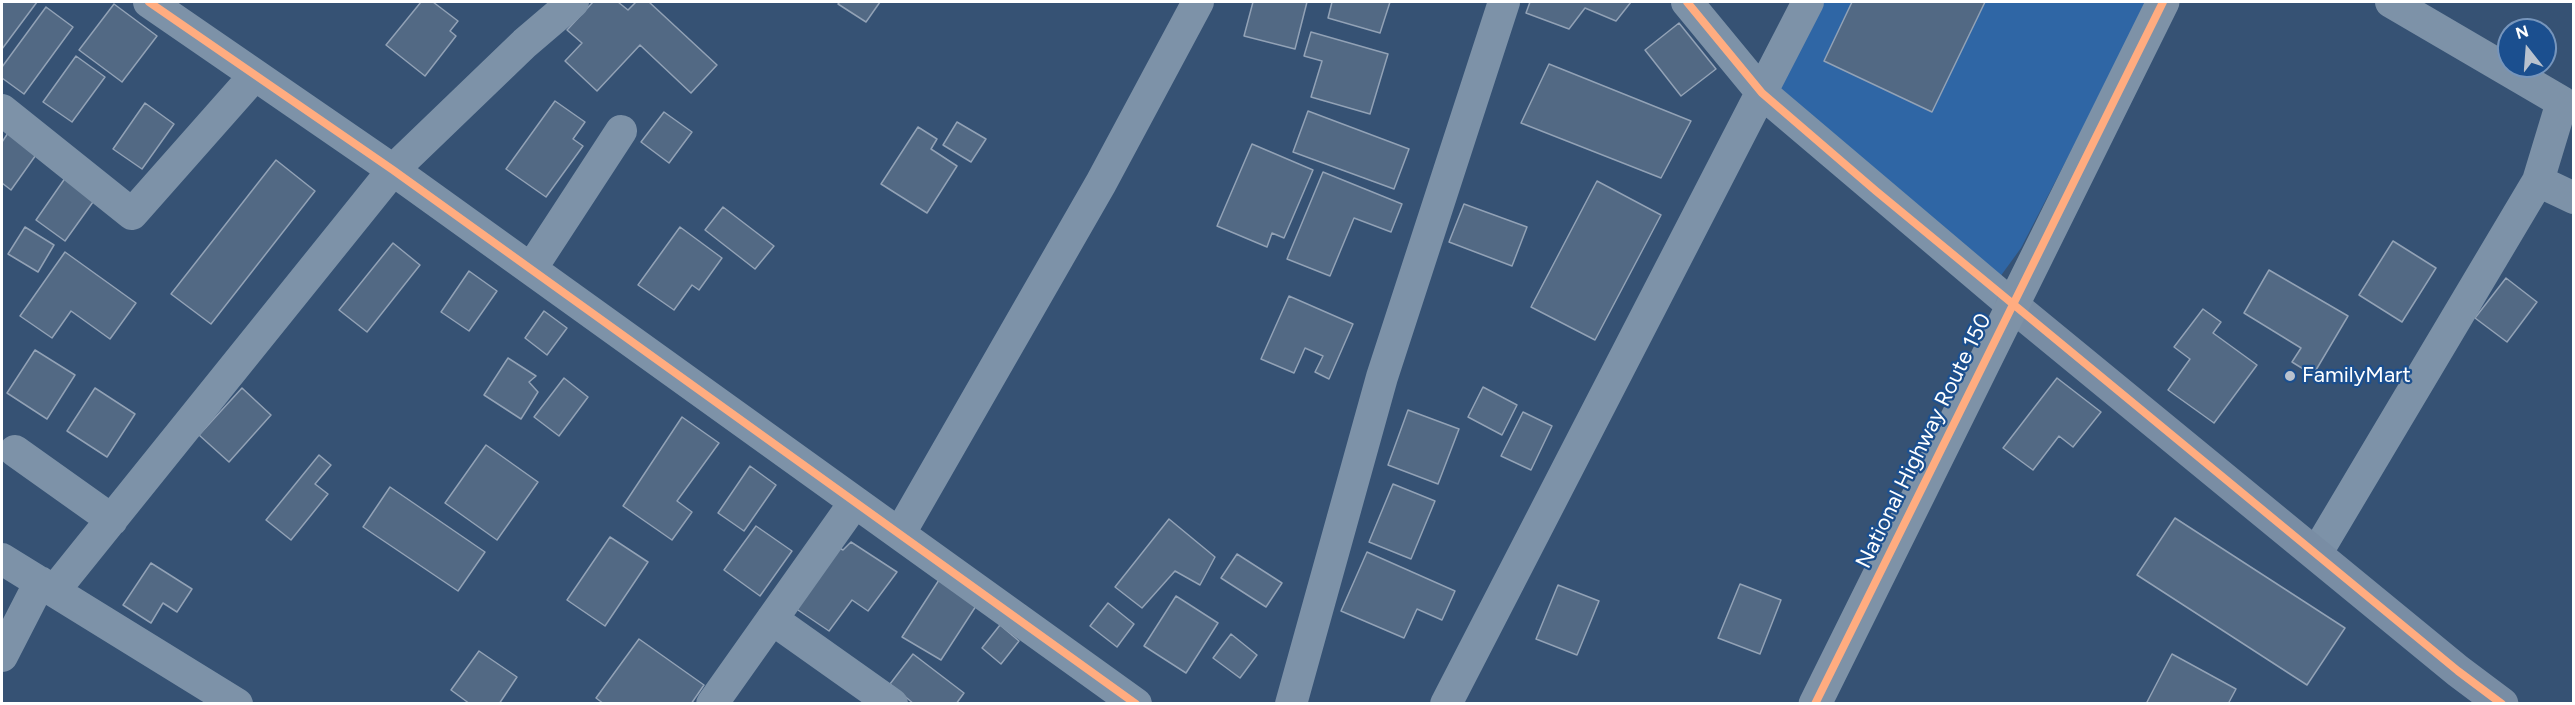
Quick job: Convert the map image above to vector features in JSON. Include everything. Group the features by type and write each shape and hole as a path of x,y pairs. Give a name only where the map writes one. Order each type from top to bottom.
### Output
{"highway":[{"name":"National Highway Route 150","path":"1815,704 2163,2"}],"street":[{"path":"149,2 393,170 1136,704"},
{"path":"2,656 47,586 112,520 393,170 525,43 573,2"},
{"path":"900,533 1101,183 1198,2"},
{"path":"1291,704 1382,377 1504,2"},
{"path":"1687,2 1762,93 2012,305 2458,671 2502,704"},
{"path":"1446,704 1808,2"},
{"path":"2316,554 2538,180 2562,102 2391,2"},
{"path":"2,110 132,214 255,75"},
{"path":"531,269 621,131"},
{"path":"2538,180 2574,198"},
{"path":"15,451 112,520"},
{"path":"712,704 855,502"},
{"path":"2,559 237,704"},
{"path":"772,619 892,704"}],"shaded area":[{"path":"1818,2 2148,2 2021,248 1997,281 1775,88"}],"building":[{"path":"2,2 37,2 2,49"},
{"path":"421,2 433,2 458,21 450,31 456,36 425,76 386,45"},
{"path":"593,2 618,2 628,10 636,2 649,2 717,65 691,93 640,45 597,91 565,61 582,43 567,30"},
{"path":"840,2 880,2 866,22 838,4"},
{"path":"1253,2 1307,2 1295,49 1244,36"},
{"path":"1332,2 1390,2 1380,33 1328,18"},
{"path":"1530,2 1631,2 1616,21 1585,8 1569,29 1526,13"},
{"path":"1852,2 1985,2 1932,112 1824,61"},
{"path":"114,4 157,36 122,82 79,50"},
{"path":"46,7 73,27 24,94 2,78 2,67"},
{"path":"1679,23 1716,69 1681,96 1645,50"},
{"path":"1311,32 1388,54 1370,114 1311,97 1322,61 1304,56"},
{"path":"76,56 105,77 72,122 43,102"},
{"path":"1549,64 1691,121 1661,178 1521,123"},
{"path":"555,101 585,122 573,139 583,146 546,197 506,169"},
{"path":"145,103 174,124 142,169 113,149"},
{"path":"1308,111 1409,149 1394,189 1293,152"},
{"path":"664,112 692,132 669,163 641,142"},
{"path":"957,122 986,139 971,162 943,145"},
{"path":"14,124 43,145 11,190 2,183 2,142"},
{"path":"918,127 937,139 931,149 957,166 927,213 881,184"},
{"path":"1252,144 1313,170 1284,238 1272,233 1267,247 1217,226"},
{"path":"276,160 315,191 211,324 171,294"},
{"path":"1323,172 1402,204 1391,232 1354,218 1330,276 1287,259"},
{"path":"68,174 98,195 65,241 36,220"},
{"path":"1597,181 1661,215 1595,340 1531,307"},
{"path":"1464,204 1527,227 1512,266 1449,242"},
{"path":"723,207 774,246 755,269 705,230"},
{"path":"25,227 54,245 38,272 8,254"},
{"path":"680,227 722,258 699,290 692,285 674,310 638,285"},
{"path":"2393,241 2436,268 2402,322 2359,295"},
{"path":"393,243 420,265 367,332 339,310"},
{"path":"65,252 136,303 110,339 71,311 52,338 20,316"},
{"path":"2269,270 2348,316 2313,375 2292,362 2301,348 2244,313"},
{"path":"469,271 497,291 469,331 441,312"},
{"path":"2506,278 2537,302 2507,342 2475,318"},
{"path":"1289,296 1353,324 1329,379 1315,372 1323,356 1305,348 1294,373 1261,359"},
{"path":"2203,309 2221,322 2213,333 2257,365 2214,423 2168,390 2190,359 2174,347"},
{"path":"544,311 567,328 547,355 525,338"},
{"path":"35,350 75,375 47,419 7,393"},
{"path":"508,358 536,376 529,382 538,392 521,419 484,395"},
{"path":"564,378 588,397 559,436 534,417"},
{"path":"2057,378 2101,412 2073,447 2059,436 2033,470 2003,448"},
{"path":"1483,387 1517,405 1502,435 1468,417"},
{"path":"95,388 135,414 107,457 67,431"},
{"path":"242,388 271,415 229,462 199,435"},
{"path":"1408,410 1459,429 1438,484 1388,465"},
{"path":"1523,412 1552,426 1531,470 1501,456"},
{"path":"682,417 719,443 677,501 692,512 672,540 623,506"},
{"path":"486,445 538,482 497,540 445,503"},
{"path":"319,455 331,465 315,484 328,494 291,540 266,520"},
{"path":"750,466 776,485 744,531 718,513"},
{"path":"1393,484 1435,501 1411,559 1369,542"},
{"path":"390,487 485,552 458,591 363,527"},
{"path":"2175,518 2345,628 2307,685 2137,575"},
{"path":"1169,519 1215,557 1200,585 1175,571 1142,608 1115,587"},
{"path":"756,526 792,551 760,596 724,570"},
{"path":"610,537 648,562 605,626 567,600"},
{"path":"851,542 897,572 868,611 852,600 829,631 792,606 836,546 843,550"},
{"path":"1367,552 1455,591 1442,620 1417,609 1404,638 1341,611"},
{"path":"1237,554 1282,583 1266,607 1221,578"},
{"path":"151,563 192,589 177,612 163,603 151,623 123,605"},
{"path":"939,580 976,606 941,660 902,637"},
{"path":"1740,584 1781,600 1760,654 1718,638"},
{"path":"1558,585 1599,601 1577,655 1536,639"},
{"path":"1176,596 1218,623 1186,673 1144,646"},
{"path":"1108,603 1134,624 1117,647 1090,626"},
{"path":"1000,625 1019,641 1001,664 982,648"},
{"path":"1231,634 1257,655 1240,678 1213,658"},
{"path":"639,639 704,685 691,704 604,704 596,698"},
{"path":"479,651 517,677 499,704 470,704 451,690"},
{"path":"913,654 964,693 956,704 914,704 890,684"},
{"path":"2172,654 2236,689 2228,704 2146,704"}],"cycle path":[{"path":"149,2 393,170 1136,704"},
{"path":"1687,2 1762,93 1876,191 2458,671 2502,704"},
{"path":"1815,704 2163,2"}],"place":[{"name":"FamilyMart","path":"2290,376"}]}
